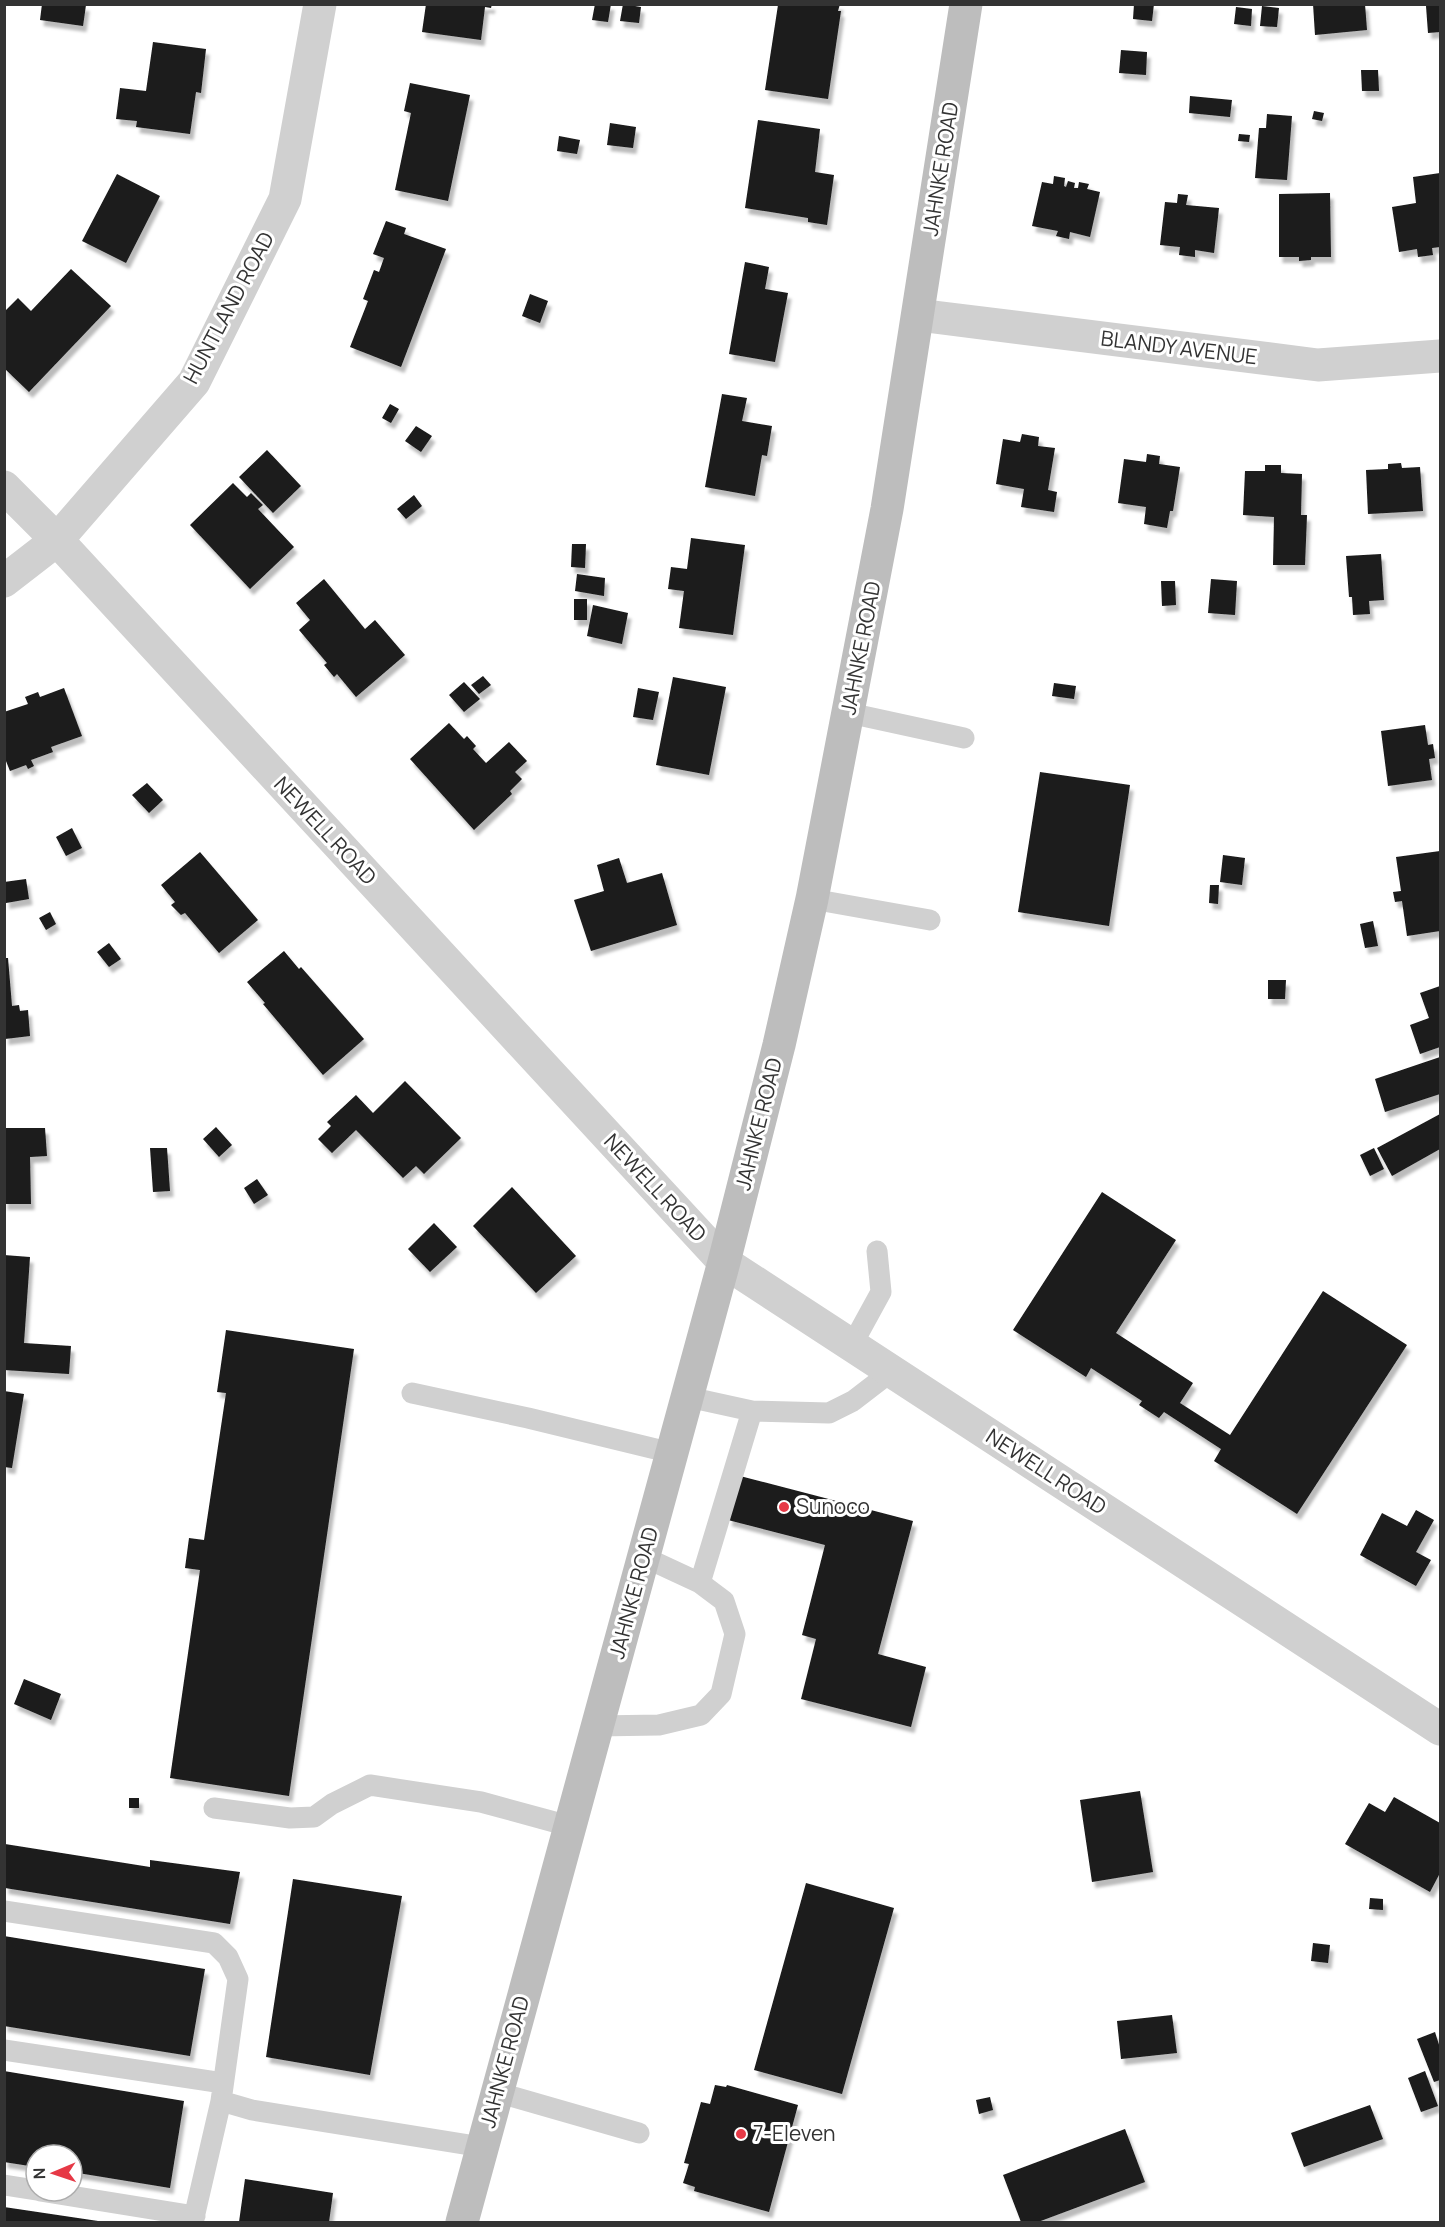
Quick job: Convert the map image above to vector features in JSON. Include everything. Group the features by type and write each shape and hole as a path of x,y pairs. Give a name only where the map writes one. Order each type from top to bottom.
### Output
{"main road":[{"name":"JAHNKE ROAD","path":"462,2223 688,1396 779,1045 812,899 887,509 966,4"}],"street":[{"name":"HUNTLAND ROAD","path":"4,581 57,540 194,382 285,199 320,4"},
{"name":"BLANDY AVENUE","path":"918,315 1318,365 1440,356"},
{"name":"NEWELL ROAD","path":"4,487 57,540 724,1262 1440,1729"}],"lane":[{"path":"849,713 964,738"},
{"path":"812,899 930,920"},
{"path":"852,1346 880,1292 876,1251"},
{"path":"688,1396 752,1411 829,1413 853,1401 892,1371"},
{"path":"412,1393 672,1453"},
{"path":"700,1583 752,1411"},
{"path":"597,1725 659,1725 701,1715 721,1694 735,1634 724,1601 700,1583 644,1557"},
{"path":"214,1808 290,1818 314,1817 332,1804 370,1785 481,1802 569,1826"},
{"path":"4,1911 214,1943 228,1957 238,1979 222,2092 194,2219 84,2199"},
{"path":"4,2050 222,2092 252,2110 482,2146"},
{"path":"496,2092 639,2133"},
{"path":"4,2185 24,2189"}],"building":[{"path":"42,4 86,5 83,26 40,20"},
{"path":"426,4 492,4 491,8 485,7 481,40 422,32"},
{"path":"595,4 611,4 608,22 592,20"},
{"path":"623,4 641,7 639,23 620,21"},
{"path":"840,4 838,11 841,11 828,99 765,90 778,5"},
{"path":"1134,4 1154,4 1152,21 1133,19"},
{"path":"1313,4 1365,4 1367,30 1315,35"},
{"path":"1440,5 1440,32 1428,33 1426,6"},
{"path":"1262,6 1279,8 1277,27 1260,26"},
{"path":"1236,7 1252,9 1251,26 1234,24"},
{"path":"153,42 206,49 201,93 196,92 190,134 136,127 137,121 116,119 120,88 146,91"},
{"path":"1121,50 1147,52 1146,75 1119,73"},
{"path":"1361,70 1378,70 1379,91 1362,91"},
{"path":"410,83 470,95 448,201 395,190 411,113 404,111"},
{"path":"1190,96 1232,100 1230,117 1189,113"},
{"path":"1314,111 1324,113 1322,121 1312,119"},
{"path":"1267,114 1292,116 1287,180 1255,178 1259,128 1266,128"},
{"path":"758,120 820,129 815,172 834,175 827,225 808,222 808,218 745,208"},
{"path":"610,123 636,127 633,148 607,145"},
{"path":"1239,134 1250,135 1249,142 1238,141"},
{"path":"559,136 580,140 577,154 557,151"},
{"path":"1440,173 1440,247 1432,248 1433,255 1418,257 1417,249 1399,252 1392,207 1416,203 1413,177"},
{"path":"117,174 160,196 126,263 82,241"},
{"path":"1054,176 1065,178 1064,186 1066,187 1068,181 1075,183 1074,188 1078,188 1079,182 1089,184 1087,189 1100,192 1090,237 1070,232 1069,239 1056,236 1058,231 1032,226 1042,182 1053,184"},
{"path":"1330,193 1331,257 1311,257 1311,260 1299,261 1299,257 1279,257 1279,194"},
{"path":"1178,194 1188,195 1186,205 1219,208 1214,253 1195,250 1195,257 1179,255 1180,247 1160,245 1165,202 1177,203"},
{"path":"386,221 406,228 404,234 446,249 401,367 350,347 368,301 363,299 374,270 379,272 384,258 373,254"},
{"path":"745,262 769,267 765,289 788,293 775,362 729,354"},
{"path":"71,269 111,306 29,392 4,368 4,312 18,298 31,311"},
{"path":"530,294 548,301 540,323 522,316"},
{"path":"722,394 747,398 742,421 772,426 767,456 762,455 755,496 705,487"},
{"path":"390,404 399,409 391,423 382,418"},
{"path":"416,426 432,436 421,452 405,441"},
{"path":"1022,434 1039,437 1038,446 1055,448 1048,490 1057,492 1054,512 1021,507 1024,489 996,484 1003,439 1020,442"},
{"path":"267,450 301,486 273,513 239,477"},
{"path":"1147,454 1160,456 1159,464 1180,467 1173,511 1170,511 1167,528 1144,524 1146,507 1118,503 1124,459 1146,462"},
{"path":"1401,463 1402,468 1420,467 1423,511 1368,514 1366,470 1388,469 1388,464"},
{"path":"1265,465 1281,465 1281,473 1302,474 1301,515 1307,515 1305,565 1273,565 1274,517 1243,515 1245,471 1265,471"},
{"path":"233,483 247,497 251,493 263,505 258,509 294,547 250,589 190,525"},
{"path":"414,495 422,506 406,519 397,509"},
{"path":"691,538 745,545 733,635 679,628 684,591 668,589 671,567 687,569"},
{"path":"572,544 586,544 585,568 571,567"},
{"path":"1381,554 1384,600 1369,601 1370,614 1353,615 1352,597 1349,597 1346,556"},
{"path":"577,574 605,578 604,596 575,591"},
{"path":"324,579 365,629 375,620 405,655 356,697 337,674 334,677 324,665 327,663 299,630 310,620 296,603"},
{"path":"1211,579 1237,581 1235,615 1208,613"},
{"path":"1161,581 1175,581 1176,605 1162,606"},
{"path":"574,599 587,599 587,620 574,620"},
{"path":"593,605 628,613 622,644 587,636"},
{"path":"483,676 491,685 479,694 471,685"},
{"path":"673,677 726,687 709,775 656,765"},
{"path":"464,682 480,699 464,712 449,695"},
{"path":"1054,683 1076,686 1074,699 1052,696"},
{"path":"64,688 82,736 51,747 53,752 31,760 34,766 28,769 26,765 10,771 4,756 4,712 28,704 25,697 38,692 40,697"},
{"path":"638,688 659,692 653,720 633,717"},
{"path":"449,723 464,739 467,736 476,746 473,749 486,763 509,742 527,761 515,772 522,779 510,791 512,794 474,830 410,759"},
{"path":"1425,725 1428,745 1433,744 1435,758 1429,759 1432,780 1388,786 1381,731"},
{"path":"1040,772 1130,785 1109,926 1018,912"},
{"path":"147,783 163,800 149,813 132,795"},
{"path":"72,828 82,848 66,856 56,837"},
{"path":"1440,851 1440,931 1407,936 1402,901 1395,902 1393,892 1401,891 1396,857"},
{"path":"200,852 258,920 219,953 185,913 181,915 171,905 175,902 161,885"},
{"path":"1223,855 1245,858 1242,885 1220,882"},
{"path":"619,858 627,883 662,873 677,925 591,951 574,900 604,891 597,865"},
{"path":"26,879 29,899 6,903 4,882"},
{"path":"1210,885 1219,885 1218,904 1209,903"},
{"path":"50,912 56,924 46,930 39,918"},
{"path":"1373,921 1378,946 1365,948 1360,924"},
{"path":"109,943 121,959 109,967 97,952"},
{"path":"284,951 299,969 301,967 364,1039 323,1075 247,982"},
{"path":"5,958 8,958 12,1006 19,1005 20,1011 28,1010 30,1036 5,1039"},
{"path":"1268,980 1286,980 1285,999 1268,999"},
{"path":"1440,986 1440,1047 1420,1054 1410,1025 1429,1018 1420,993"},
{"path":"1440,1057 1440,1094 1385,1112 1375,1079"},
{"path":"405,1081 461,1138 424,1174 416,1166 403,1178 356,1130 332,1153 318,1139 331,1126 327,1122 356,1095 373,1113"},
{"path":"1440,1114 1440,1149 1392,1176 1377,1148"},
{"path":"216,1127 232,1145 219,1157 203,1139"},
{"path":"4,1128 45,1128 47,1156 30,1157 31,1204 4,1204"},
{"path":"150,1148 167,1148 170,1191 153,1192"},
{"path":"1374,1148 1384,1169 1370,1176 1360,1155"},
{"path":"257,1179 268,1195 254,1204 244,1188"},
{"path":"512,1187 576,1256 536,1293 473,1226"},
{"path":"1102,1192 1176,1240 1116,1333 1193,1383 1180,1403 1230,1435 1323,1291 1407,1345 1297,1514 1214,1461 1221,1449 1164,1412 1159,1418 1139,1405 1142,1401 1091,1368 1086,1377 1013,1330"},
{"path":"434,1223 457,1247 430,1272 408,1249"},
{"path":"4,1255 30,1257 24,1343 71,1346 69,1374 4,1370"},
{"path":"226,1330 354,1349 289,1796 170,1778 200,1570 185,1568 189,1538 204,1540 226,1393 217,1392"},
{"path":"4,1391 24,1394 12,1468 4,1467"},
{"path":"740,1476 913,1521 878,1654 926,1667 911,1727 801,1699 816,1639 802,1635 825,1545 728,1520"},
{"path":"1416,1510 1434,1520 1416,1552 1431,1560 1416,1586 1360,1555 1382,1513 1407,1526"},
{"path":"24,1679 61,1694 51,1720 14,1704"},
{"path":"1140,1791 1153,1872 1092,1882 1080,1800"},
{"path":"1394,1797 1440,1823 1440,1873 1430,1892 1345,1844 1369,1803 1385,1812"},
{"path":"129,1798 139,1798 139,1808 129,1808"},
{"path":"5,1844 150,1867 150,1860 240,1872 230,1924 5,1888"},
{"path":"293,1879 402,1896 370,2075 266,2057"},
{"path":"806,1883 894,1908 842,2094 754,2070"},
{"path":"1370,1898 1383,1899 1383,1910 1369,1909"},
{"path":"4,1936 205,1969 190,2056 4,2026"},
{"path":"1313,1943 1330,1945 1328,1963 1311,1961"},
{"path":"1172,2015 1177,2053 1121,2059 1117,2021"},
{"path":"1435,2032 1440,2048 1440,2080 1434,2082 1417,2039"},
{"path":"4,2071 184,2101 170,2188 84,2174 84,2143 24,2143 24,2165 4,2162"},
{"path":"1425,2071 1438,2106 1421,2112 1408,2078"},
{"name":"7-Eleven","path":"715,2085 726,2087 727,2085 798,2105 769,2212 694,2191 695,2187 683,2183 689,2164 684,2163 701,2102 710,2104"},
{"path":"990,2097 993,2110 979,2114 976,2100"},
{"path":"1370,2105 1383,2139 1304,2167 1291,2133"},
{"path":"1125,2129 1145,2182 1038,2222 1021,2222 1003,2175"},
{"path":"245,2179 333,2193 329,2222 239,2222"},
{"path":"4,2207 98,2221 98,2222 4,2222"}],"place":[{"name":"Sunoco","path":"784,1507"},
{"name":"7-Eleven","path":"741,2134"}]}
